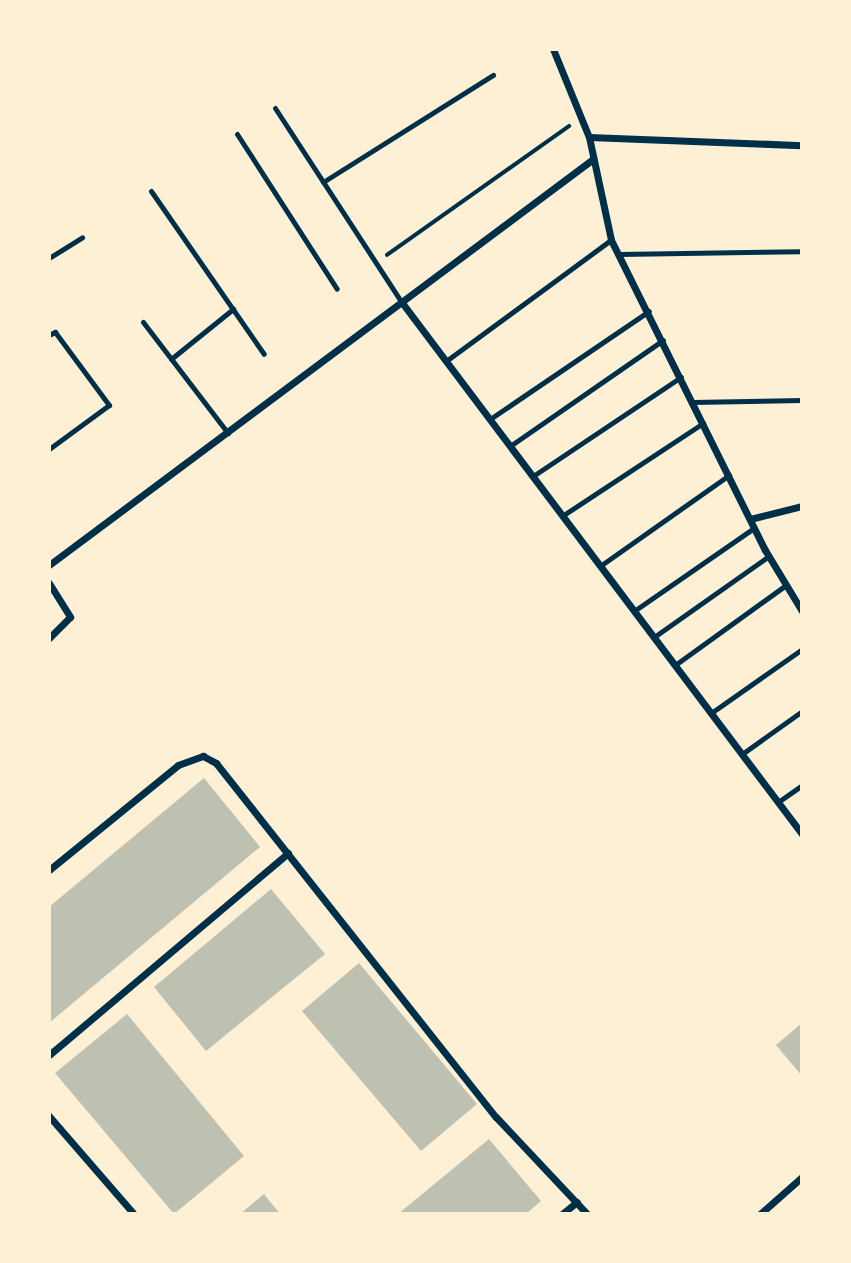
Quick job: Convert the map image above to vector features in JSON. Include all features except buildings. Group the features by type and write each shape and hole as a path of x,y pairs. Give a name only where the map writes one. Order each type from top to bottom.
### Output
{"street":[{"path":"553,49 589,137 611,240 649,311 754,528 801,608"},
{"path":"589,137 802,145"},
{"path":"49,565 403,304 593,159"},
{"path":"403,304 802,834"},
{"path":"750,519 802,506"},
{"path":"49,583 70,617 49,638"},
{"path":"49,870 192,757 203,756 216,763 496,1117 587,1214"},
{"path":"49,1055 288,853"},
{"path":"49,1116 134,1214"},
{"path":"760,1214 802,1177"},
{"path":"562,1214 577,1202"}],"lane":[{"path":"323,182 493,75"},
{"path":"275,108 403,304"},
{"path":"237,134 337,289"},
{"path":"151,191 264,354"},
{"path":"49,258 82,237"},
{"path":"446,361 611,240"},
{"path":"619,254 802,251"},
{"path":"171,359 233,309"},
{"path":"490,419 649,311"},
{"path":"143,322 228,433"},
{"path":"49,335 55,332 109,405 49,449"},
{"path":"510,446 663,340"},
{"path":"533,476 681,377"},
{"path":"692,402 802,400"},
{"path":"562,516 704,423"},
{"path":"600,566 729,475"},
{"path":"634,611 754,528"},
{"path":"654,637 769,556"},
{"path":"675,665 786,586"},
{"path":"711,713 802,649"},
{"path":"742,754 802,711"},
{"path":"778,802 802,785"}],"path":[{"path":"376,263 573,123"}]}
